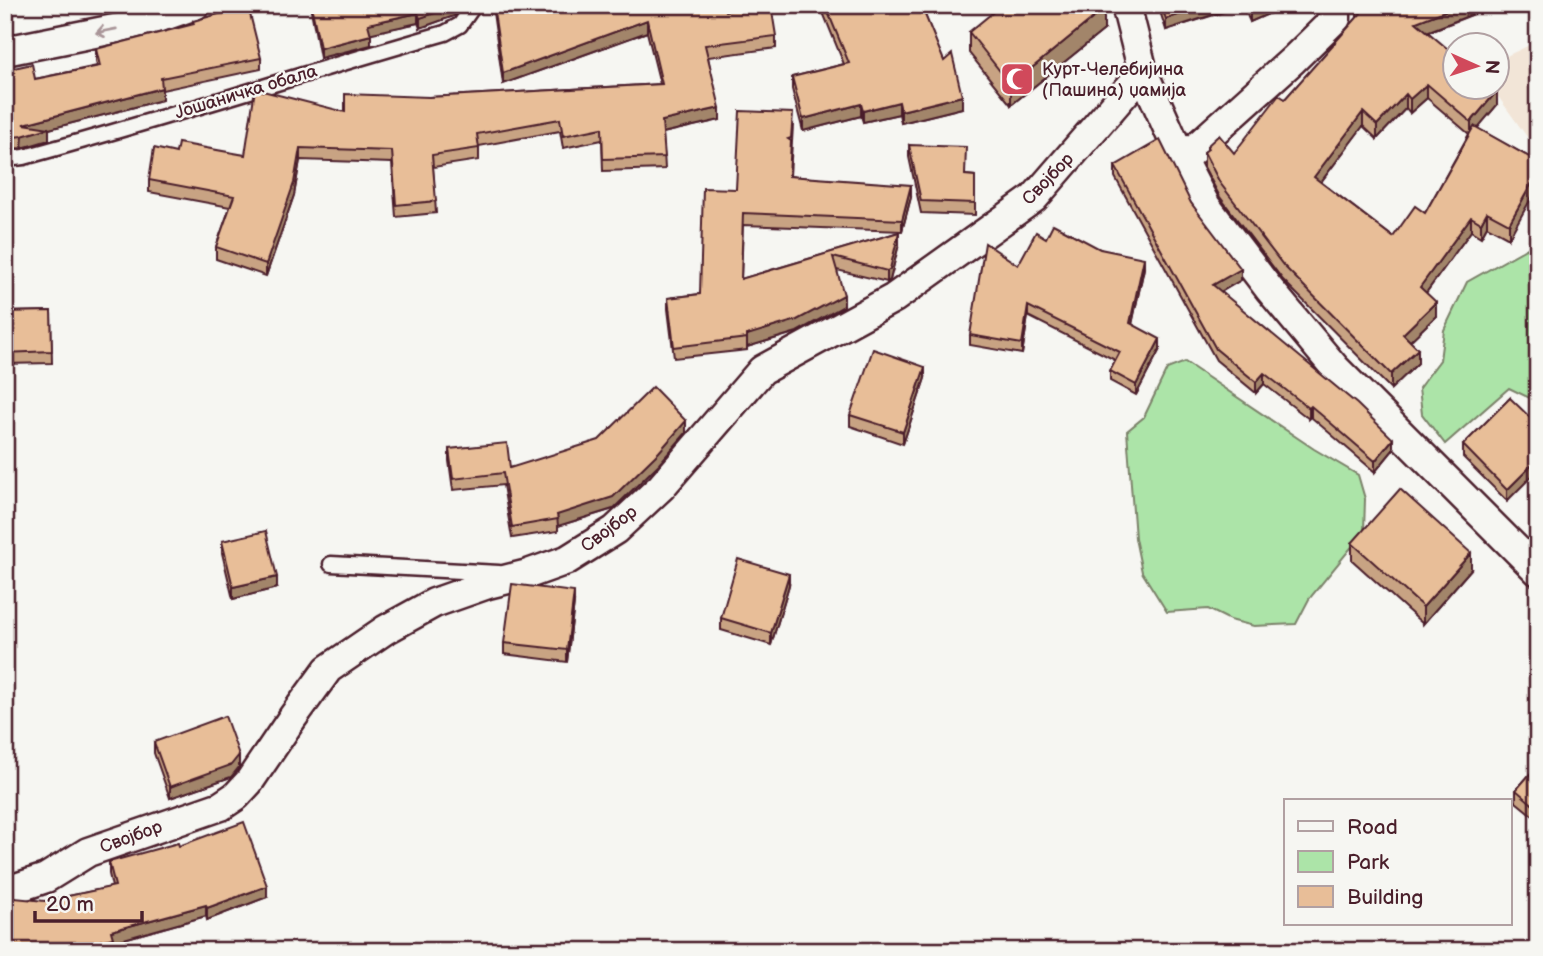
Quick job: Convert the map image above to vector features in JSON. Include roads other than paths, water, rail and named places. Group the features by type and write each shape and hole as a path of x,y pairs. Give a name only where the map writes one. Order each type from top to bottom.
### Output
{"street":[{"path":"5,51 144,23 195,5"},
{"path":"1126,5 1143,72 1182,160 1206,206 1270,290 1336,369 1538,571"},
{"path":"1182,160 1336,18 1336,5"},
{"name":"Својбор","path":"19,887 46,878 88,852 221,806 236,796 249,782 328,670 386,629 434,603 568,560 615,530 661,487 762,370 894,298 1034,198 1143,72"}],"lane":[{"name":"Јошаничка обала","path":"5,159 24,157 140,126 269,84 445,33 460,25 474,5"},
{"path":"331,564 528,574"}],"place":[{"name":"Курт-Челебијина (Пашина) џамија","path":"1017,79"}]}
